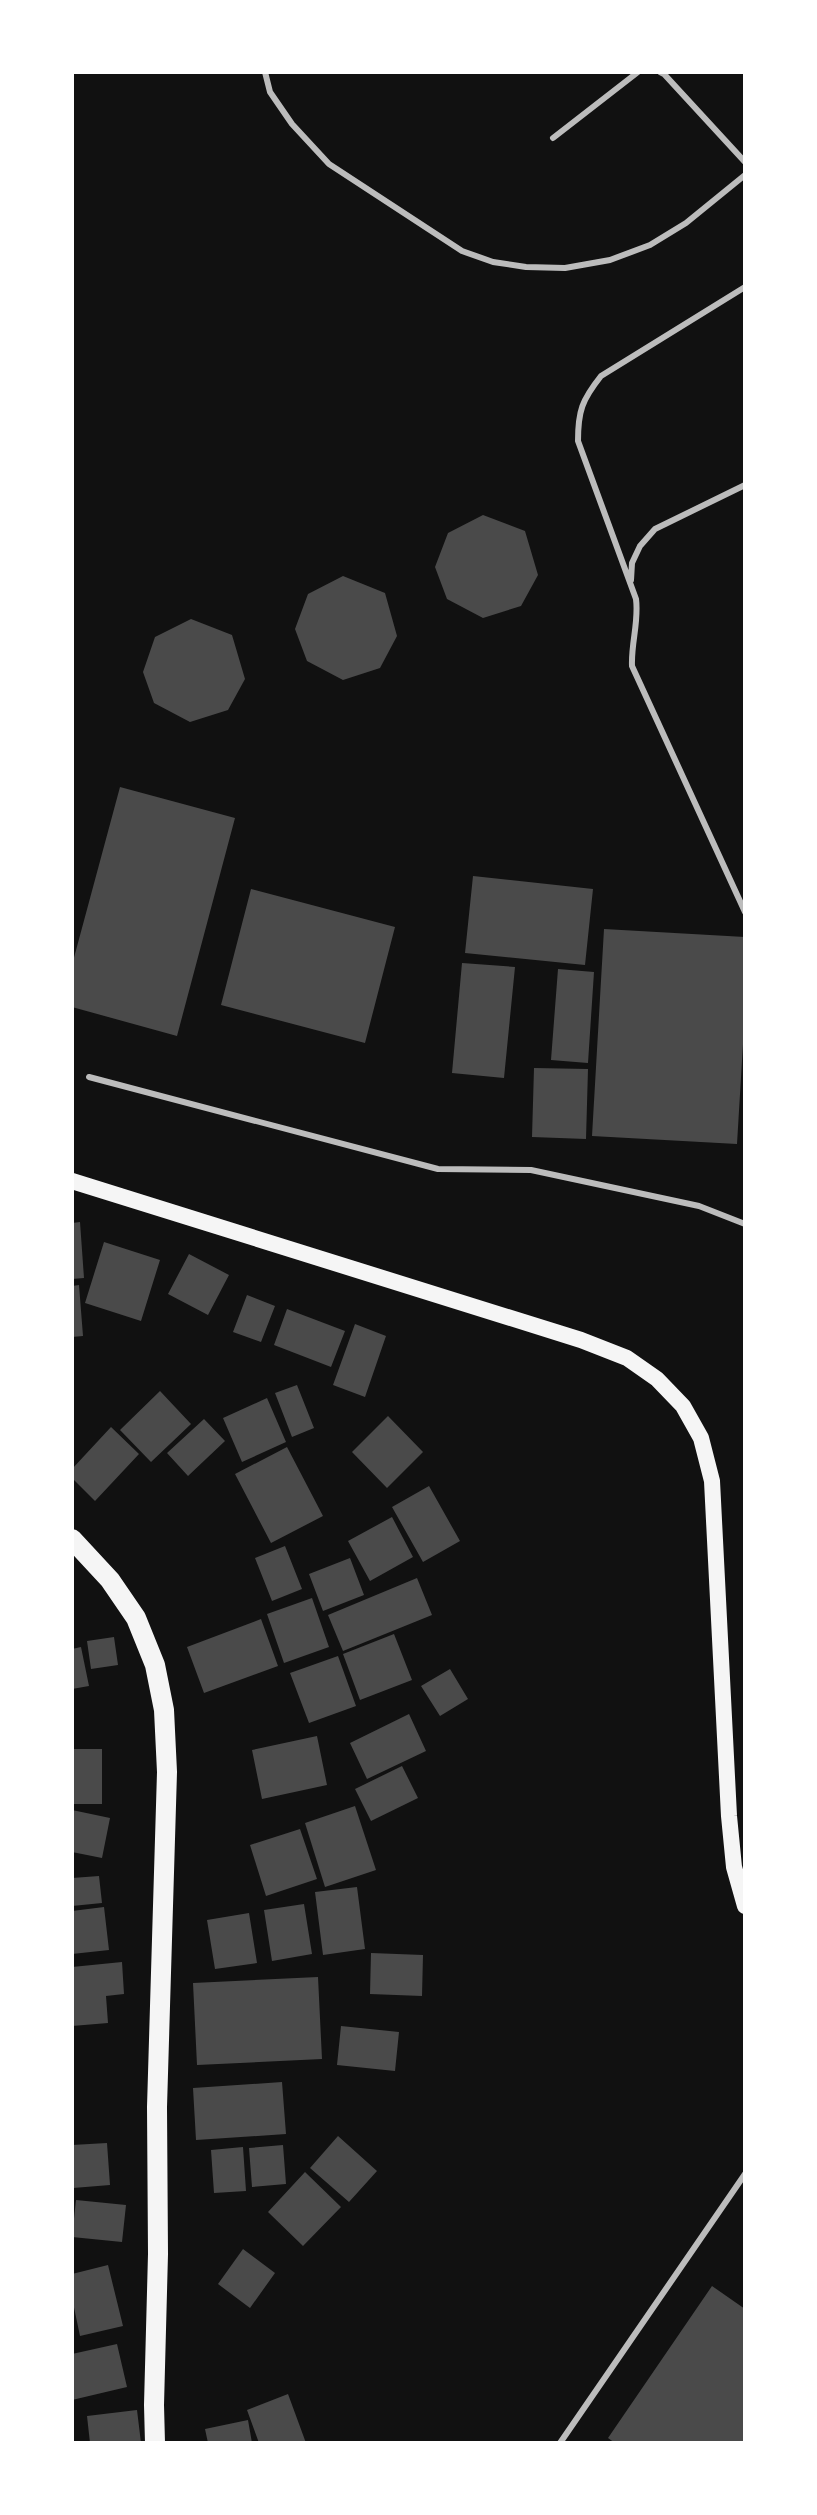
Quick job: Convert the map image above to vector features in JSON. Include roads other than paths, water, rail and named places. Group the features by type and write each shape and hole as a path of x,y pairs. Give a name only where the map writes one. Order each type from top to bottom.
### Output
{"main road":[{"path":"72,1181 581,1340 627,1358 657,1379 683,1406 701,1438 712,1481 729,1816 734,1867 745,1906"},
{"path":"72,1539 110,1580 136,1618 155,1665 164,1710 167,1772 157,2107 155,2443"}],"lane":[{"path":"265,72 270,92 292,124 329,164 462,251 493,262 565,268 610,260 650,245 686,223 745,175"},
{"path":"553,138 638,72"},
{"path":"660,72 745,162"},
{"path":"745,287 601,376 584,397 578,418 578,441 636,599 638,615 631,651 632,666 745,912"},
{"path":"631,584 632,563 640,546 655,529 745,485"},
{"path":"89,1077 438,1169 531,1170 699,1206 745,1224"},
{"path":"560,2443 745,2174"}]}
